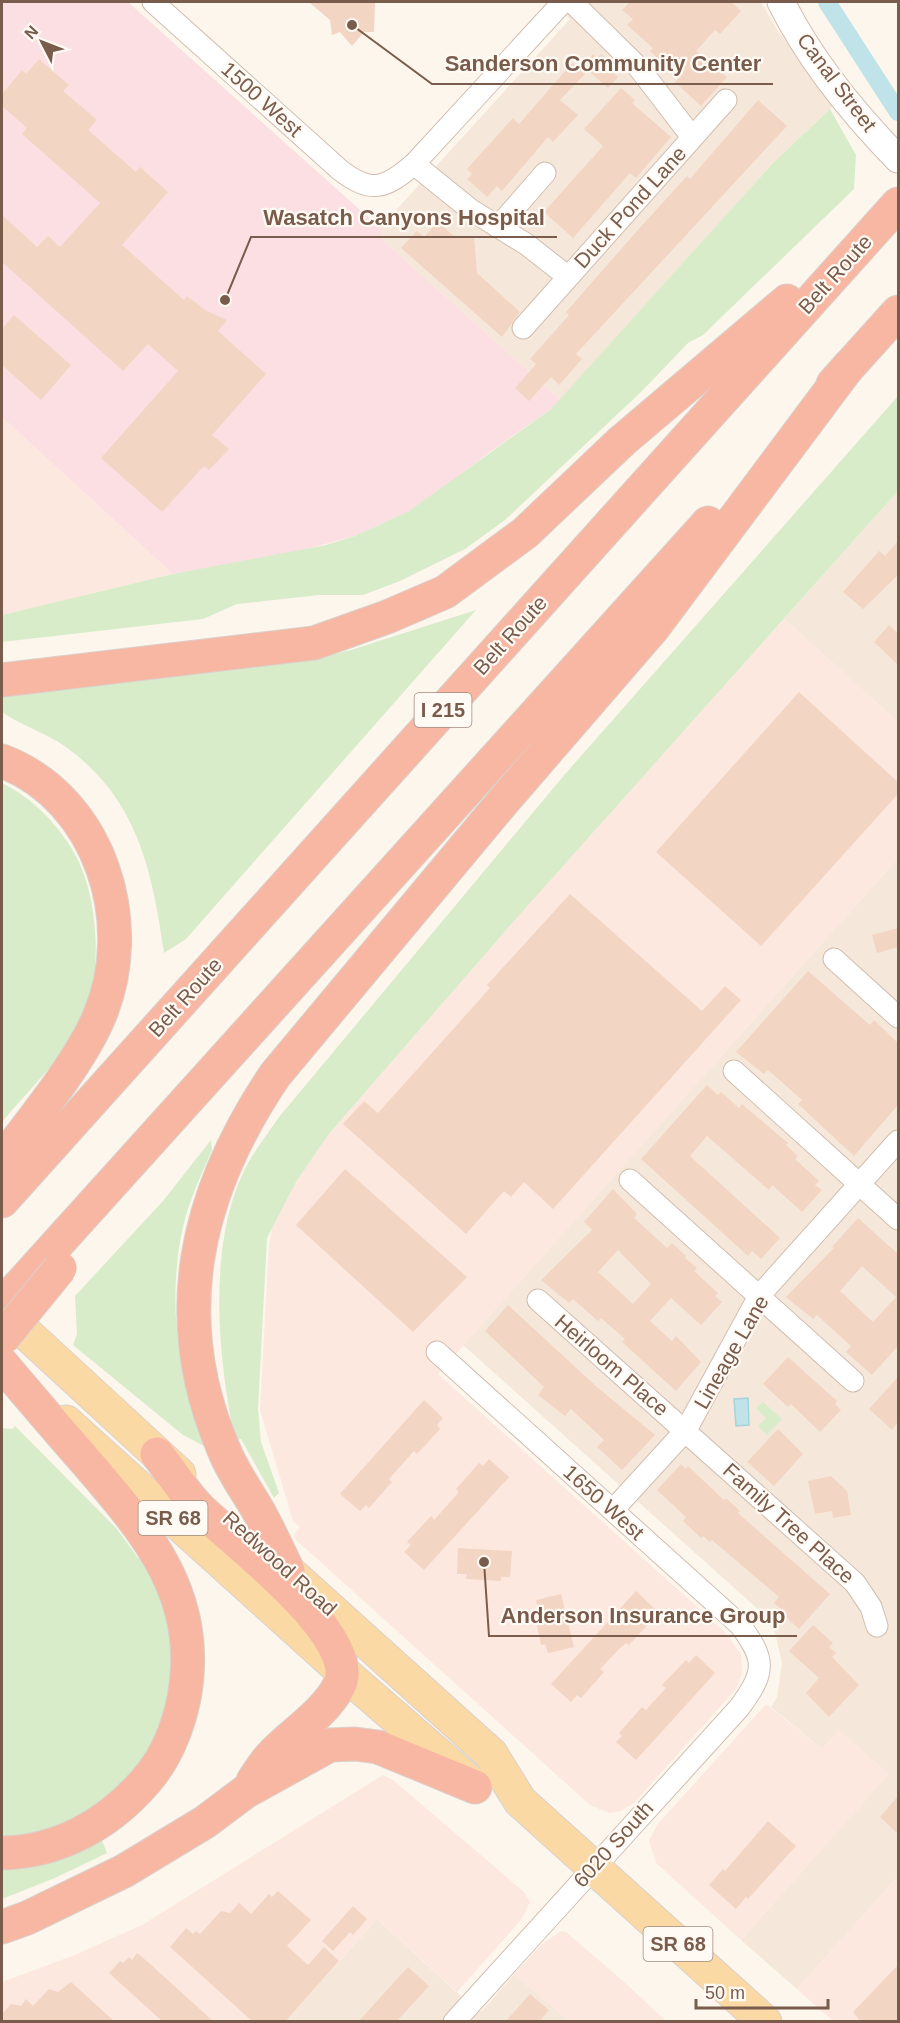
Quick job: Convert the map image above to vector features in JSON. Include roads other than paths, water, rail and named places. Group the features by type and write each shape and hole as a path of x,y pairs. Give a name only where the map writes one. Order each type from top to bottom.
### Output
{"highway":[{"path":"2,680 314,643 387,617 446,592 525,533 622,441 890,212"},
{"name":"Belt Route","path":"2,1201 890,212"},
{"path":"2,1340 53,1261 166,1122 898,312"},
{"path":"288,1571 260,1513 223,1449 199,1372 194,1305 200,1243 206,1212 231,1149 246,1118 275,1075 501,804 653,628 848,367"},
{"path":"2,761 30,775 50,790 83,828 106,875 114,933 110,987 99,1018 84,1046 2,1160"},
{"path":"2,1305 53,1261"},
{"path":"2,1364 120,1501 160,1557 181,1609 188,1658 186,1689 176,1727 160,1761 133,1796 116,1812 76,1836 35,1848 2,1853"},
{"path":"157,1454 197,1506 323,1625 341,1655 344,1672 339,1686 331,1697 270,1756 245,1792"},
{"path":"2,1927 27,1918 124,1871 205,1822 245,1792 330,1745 355,1744 378,1747 475,1787"}],"main road":[{"name":"Redwood Road","path":"2,1311 157,1454 491,1754 520,1801 765,2022"},
{"name":"Redwood Road","path":"2,1364 475,1787 520,1801"}],"street":[{"name":"1500 West","path":"153,2 354,181 376,187 391,182 414,164"},
{"path":"414,164 563,2"},
{"name":"Duck Pond Lane","path":"572,2 639,68 692,137"},
{"name":"Canal Street","path":"781,2 809,51 835,87 898,159"},
{"name":"Duck Pond Lane","path":"523,328 726,100"},
{"name":"Duck Pond Lane","path":"414,164 498,227 526,243 567,276"},
{"path":"498,227 545,172"},
{"path":"834,958 898,1017"},
{"path":"734,1071 898,1219"},
{"name":"Lineage Lane","path":"613,1510 686,1430 759,1296 898,1141"},
{"path":"630,1180 854,1381"},
{"name":"Heirloom Place","path":"538,1300 686,1430"},
{"name":"1650 West","path":"437,1352 740,1625 757,1649 761,1660"},
{"name":"Family Tree Place","path":"686,1430 855,1583 871,1607 877,1626"},
{"name":"6020 South","path":"454,2022 592,1866 739,1708 756,1682 761,1660"}],"water":[{"path":"748,1398 749,1425 736,1426 734,1399"}],"waterway":[{"path":"827,2 898,112"}],"place":[{"name":"Sanderson Community Center","path":"352,25"},
{"name":"Wasatch Canyons Hospital","path":"225,300"},
{"name":"Anderson Insurance Group","path":"484,1562"}]}
